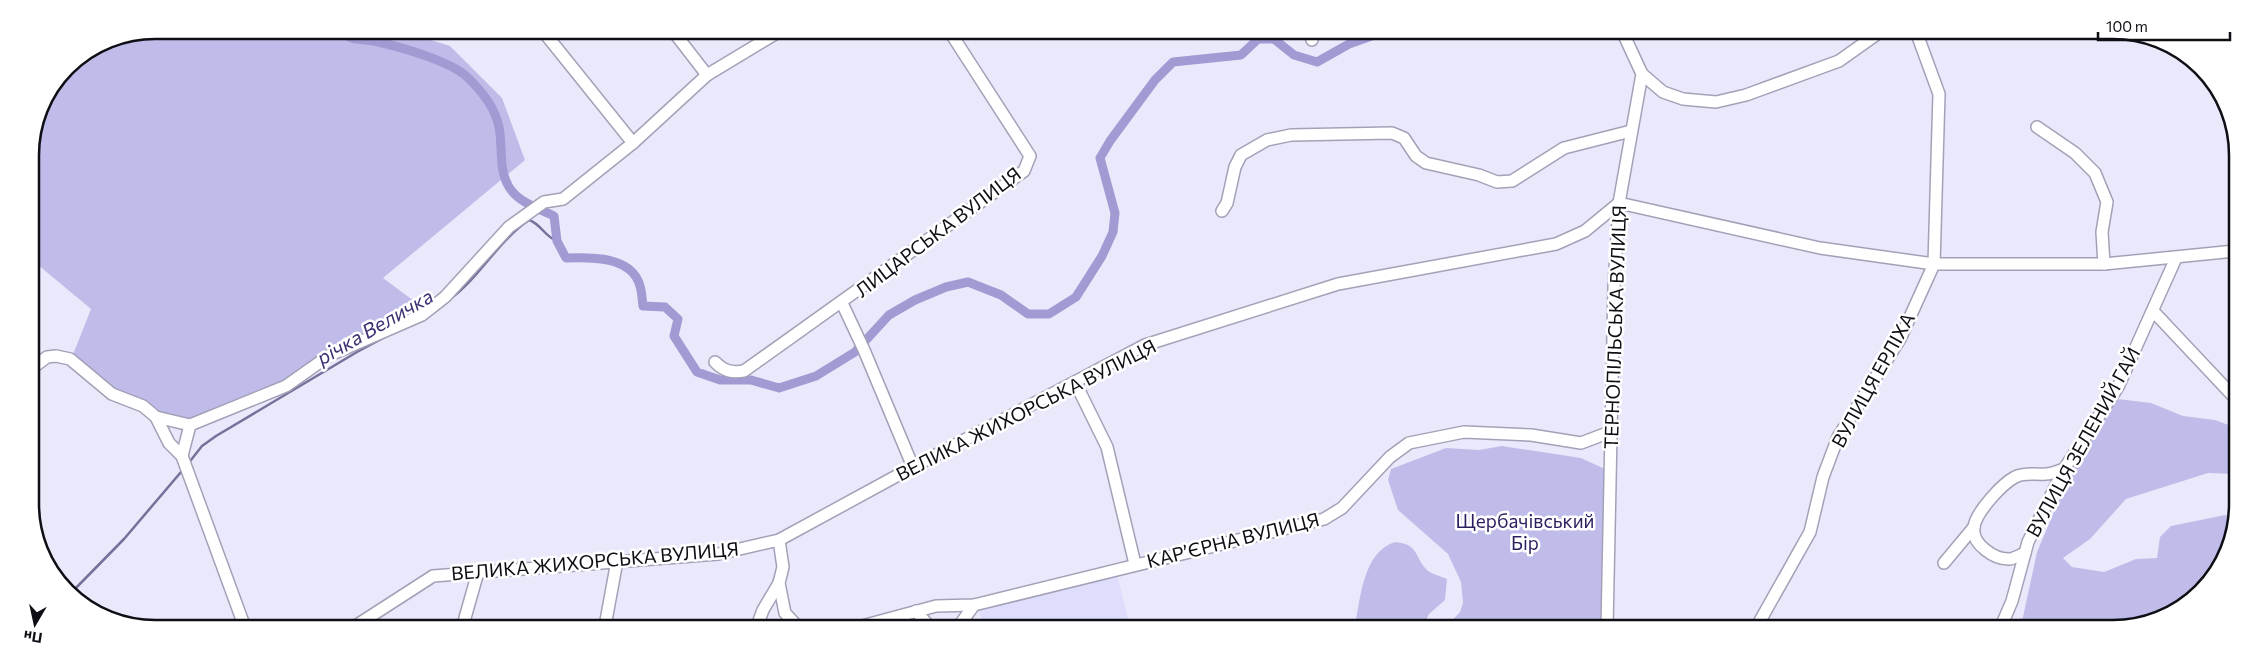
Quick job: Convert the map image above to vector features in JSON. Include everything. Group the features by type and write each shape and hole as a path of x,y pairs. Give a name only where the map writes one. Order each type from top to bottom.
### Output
{"street":[{"path":"549,39 633,143"},
{"path":"679,39 707,75"},
{"path":"156,417 190,425 286,386 330,356 422,315 444,297 509,227 544,202 563,199 633,143 707,75 767,39"},
{"name":"ЛИЦАРСЬКА ВУЛИЦЯ","path":"715,362 721,368 732,373 744,371 842,303 1024,171 1030,156 955,39"},
{"path":"1626,39 1642,74 1663,92 1683,99 1716,102 1746,95 1839,60 1870,39"},
{"name":"ВУЛИЦЯ ЕРЛІХА","path":"1760,620 1810,532 1823,477 1838,437 1900,339 1934,264 1939,94 1919,39"},
{"name":"ТЕРНОПІЛЬСЬКА ВУЛИЦЯ","path":"1608,620 1610,432 1619,203 1642,74"},
{"path":"2037,126 2075,154 2095,173 2107,202 2102,232 2104,264"},
{"path":"1222,211 1227,203 1235,167 1241,155 1267,140 1291,135 1392,133 1404,138 1416,156 1426,163 1497,182 1512,181 1564,148 1631,131"},
{"path":"1619,203 1820,248 1934,264 2104,264 2229,252"},
{"name":"ВЕЛИКА ЖИХОРСЬКА ВУЛИЦЯ","path":"365,620 433,576 718,554 779,540 1145,345 1338,284 1556,244 1585,232 1619,203"},
{"name":"ВУЛИЦЯ ЗЕЛЕНИЙ ГАЙ","path":"2004,620 2012,601 2028,542 2064,469 2118,387 2176,258"},
{"name":"ЛИЦАРСЬКА ВУЛИЦЯ","path":"842,303 913,467"},
{"path":"2153,310 2229,393"},
{"path":"39,363 47,357 56,356 70,360 112,394 143,406 156,417 169,442 182,456 242,620"},
{"path":"1075,382 1107,447 1135,564"},
{"path":"182,456 190,425"},
{"name":"КАР’ЄРНА ВУЛИЦЯ","path":"884,620 936,606 974,605 1324,519 1342,508 1390,457 1410,443 1464,432 1531,435 1581,443 1610,432"},
{"path":"1944,563 1974,527 1982,509 2015,477 2027,473 2046,474 2064,469"},
{"path":"1974,527 1975,539 1982,547 1999,558 2011,559 2025,554"},
{"path":"759,620 779,583 782,567 779,540"},
{"path":"606,620 617,561"},
{"path":"465,620 478,572"},
{"path":"779,583 785,613 791,620"},
{"path":"963,620 974,605"},
{"path":"916,611 924,620"}],"shaded area":[{"path":"1117,574 1128,620 982,620 978,609"}],"green space":[{"path":"155,39 428,39 450,46 502,98 525,160 383,278 414,301 415,311 388,319 385,328 353,342 345,337 324,357 286,386 195,423 156,417 128,401 72,357 91,309 39,266 39,147 43,125 58,90 73,73 97,54 132,41"},
{"path":"2117,399 2151,403 2183,416 2215,420 2229,425 2229,474 2208,473 2126,499 2090,539 2063,558 2072,567 2104,572 2136,559 2157,558 2160,537 2171,526 2225,515 2228,516 2228,519 2220,548 2210,569 2190,591 2171,605 2150,614 2121,620 2022,620 2037,552 2068,479 2093,433"},
{"name":"Щербачівський Бір","path":"1502,446 1581,458 1605,469 1604,620 1453,620 1460,612 1463,603 1461,582 1448,554 1398,510 1388,480 1391,469 1446,448 1479,450"},
{"name":"Щербачівський Бір","path":"1395,542 1408,545 1415,551 1428,571 1447,579 1445,600 1429,614 1426,620 1356,620 1365,577 1376,555 1384,547"}],"waterway":[{"path":"354,39 388,44 424,55 448,65 466,76 487,99 497,120 503,173 509,187 523,201 554,216 557,241 566,258 609,260 629,269 636,276 640,286 643,306 665,307 678,319 674,336 697,372 720,380 751,380 779,388 816,376 855,352 889,315 915,300 946,287 968,282 1001,295 1028,314 1049,314 1076,297 1102,256 1113,232 1115,213 1100,158 1110,141 1155,80 1173,62 1241,55 1258,39"},
{"path":"1258,39 1274,39"},
{"path":"1274,39 1294,55 1317,62 1349,44 1363,39"},
{"name":"річка Величка","path":"450,299 471,280 508,238 529,220 537,224 549,237 557,241"},
{"name":"річка Величка","path":"191,460 202,446 216,436 387,336"},
{"name":"річка Величка","path":"76,588 124,539 181,472"}]}
